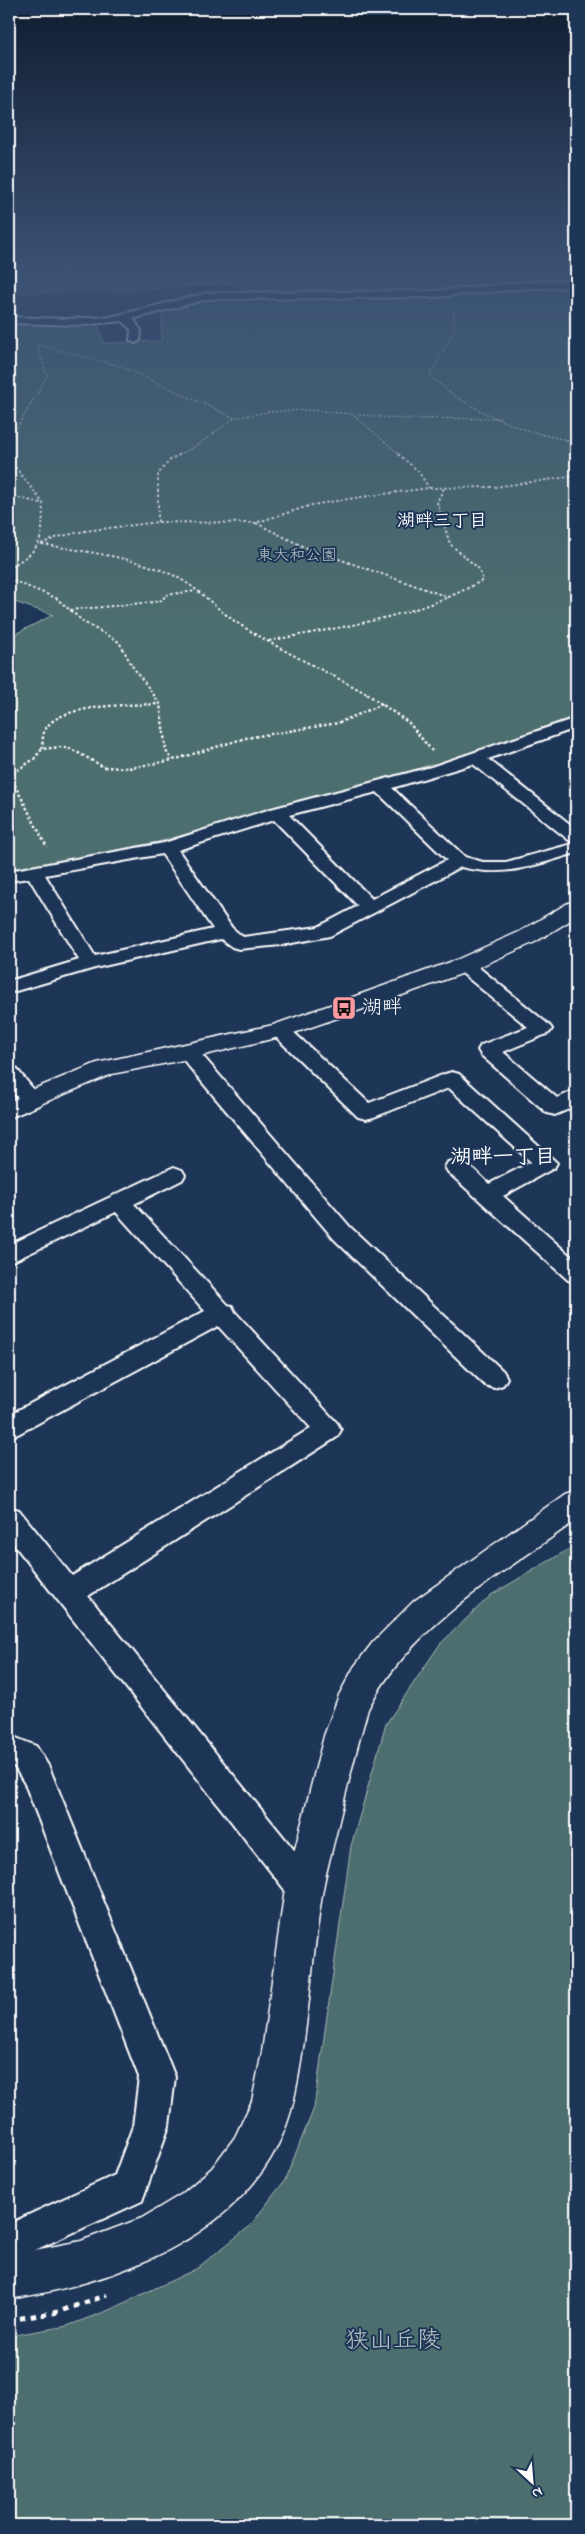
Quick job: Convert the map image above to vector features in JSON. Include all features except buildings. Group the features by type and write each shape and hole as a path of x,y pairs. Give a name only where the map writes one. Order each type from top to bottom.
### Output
{"street":[{"path":"9,876 167,848 277,813 380,786 574,727"},
{"path":"476,758 576,837"},
{"path":"380,786 459,861 483,867 507,867 576,848"},
{"path":"277,813 370,908"},
{"path":"167,848 225,932 238,943 281,939 323,932 459,861"},
{"path":"34,872 90,963"},
{"path":"9,1111 106,1068 188,1052 280,1030 464,965 527,937 575,910"},
{"path":"9,987 90,963 225,932"},
{"path":"464,965 542,1029 488,1050 555,1108 576,1097"},
{"path":"280,1030 366,1112 452,1079 546,1163 488,1194"},
{"path":"188,1052 342,1233 494,1378"},
{"path":"9,1073 31,1100"},
{"path":"456,1167 576,1274"},
{"path":"9,1255 174,1175"},
{"path":"69,1593 328,1430 223,1312 119,1201"},
{"path":"9,1427 223,1312"},
{"path":"9,2277 81,2263 155,2235 197,2208 227,2183 250,2152 264,2127 273,2101 282,2052 304,1888 351,1706 366,1678 385,1652 426,1611 576,1503"},
{"path":"9,1518 304,1888"},
{"path":"9,1749 25,1756 38,1777 157,2077 151,2126 129,2188 9,2243"}],"path":[{"path":"9,442 42,384"},
{"path":"160,384 235,418"},
{"path":"439,384 458,396 530,431 565,440 576,440"},
{"path":"158,522 158,474 170,459 199,444 235,418 267,412 310,410 353,415 443,420 502,418"},
{"path":"353,415 418,471 429,488"},
{"path":"565,440 576,449"},
{"path":"9,460 43,503 41,544 36,552 9,568"},
{"path":"9,469 15,469"},
{"path":"41,544 58,537 86,531 158,522 255,523 312,505 429,488 494,487 576,476"},
{"path":"269,641 420,610 451,599 483,580 478,568 450,544 437,502 444,488"},
{"path":"9,496 43,503"},
{"path":"255,523 304,547 386,574 451,599"},
{"path":"41,544 134,561 170,573 237,622 315,668 399,713 422,734 435,756"},
{"path":"9,579 56,598 85,623 119,642 132,667 160,704 168,757 173,760"},
{"path":"70,610 154,602 163,600 165,595 196,591"},
{"path":"49,851 9,776 34,759 42,748 45,730 59,718 97,708 160,704"},
{"path":"42,748 60,747 71,749 97,764 112,768 129,768 173,760 246,738 338,723 384,704"}],"green space":[{"name":"東大和公園","path":"9,384 576,384 576,716 436,764 162,841 9,872 9,637 53,615 9,600"},
{"name":"狭山丘陵","path":"576,1545 576,2525 9,2525 9,2336 67,2326 109,2310 196,2269 249,2227 285,2180 314,2108 351,1846 386,1724 440,1644 491,1595"}],"place":[{"name":"湖畔","path":"344,1008"}],"district":[{"name":"湖畔三丁目","path":"442,522"},
{"name":"湖畔一丁目","path":"503,1158"}]}
